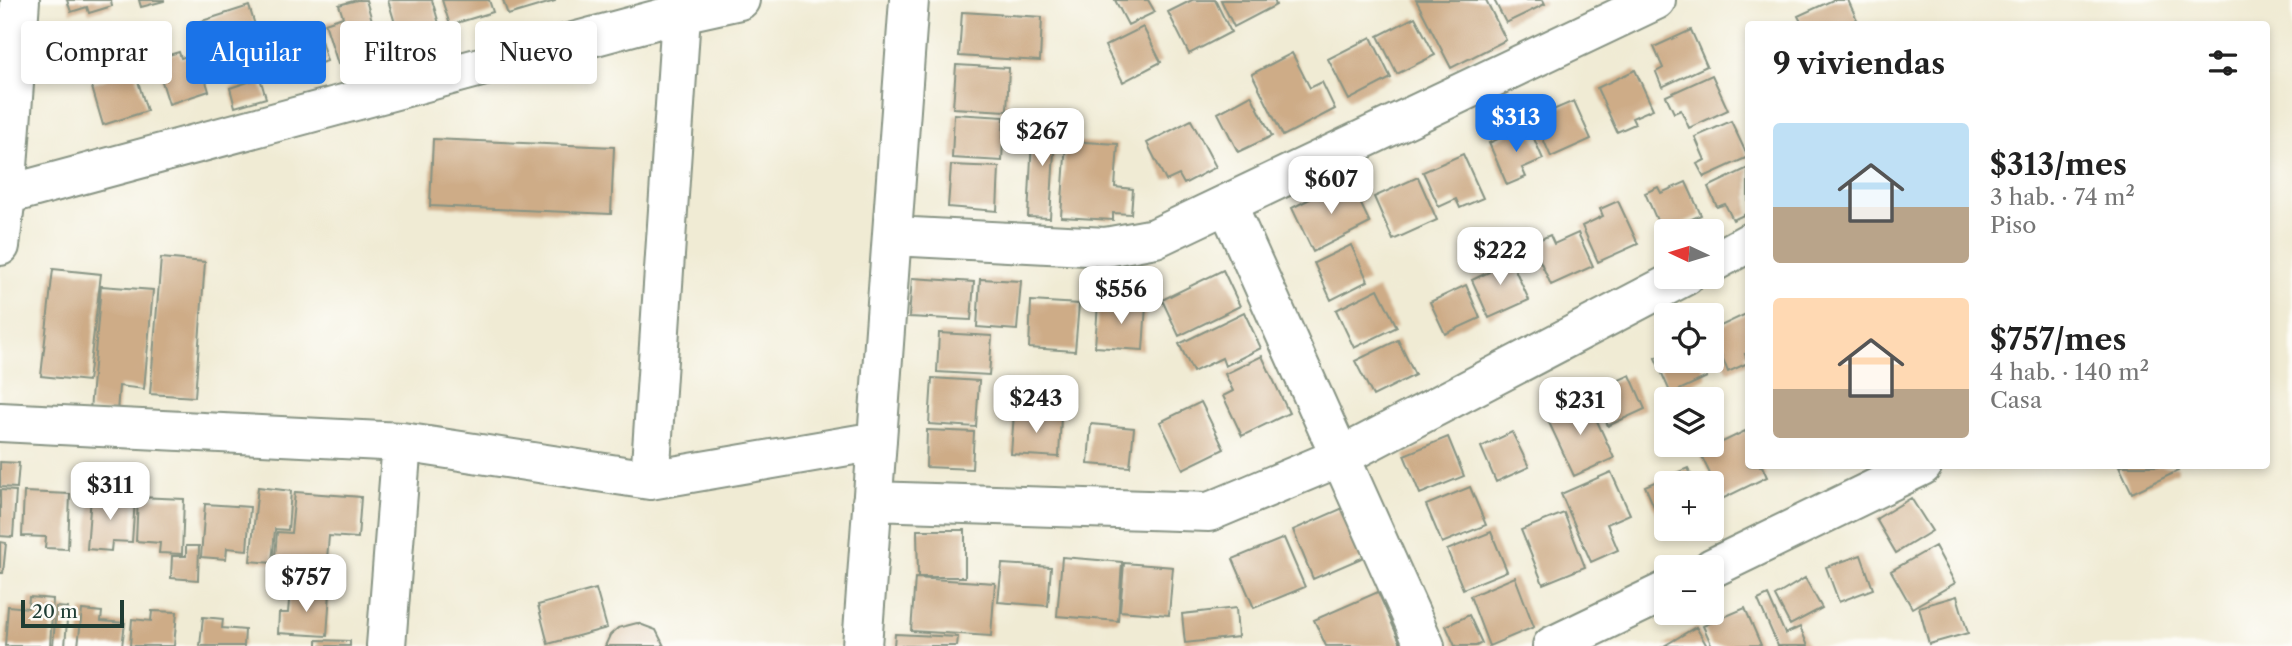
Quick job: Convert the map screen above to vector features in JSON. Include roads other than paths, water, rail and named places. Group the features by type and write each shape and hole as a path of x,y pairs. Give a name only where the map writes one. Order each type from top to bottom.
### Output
{"street":[{"path":"0,246 20,0"},
{"path":"6,195 682,7 740,0"},
{"path":"862,646 909,0"},
{"path":"893,236 1106,247 1155,238 1656,0"},
{"path":"650,480 682,7"},
{"path":"1227,204 1425,646"},
{"path":"1724,256 1745,245"},
{"path":"872,501 1209,512 1340,457 1660,289"},
{"path":"0,422 402,442 650,480 877,441"},
{"path":"386,646 402,442"},
{"path":"1724,562 1916,469"},
{"path":"1552,646 1654,596"}]}
